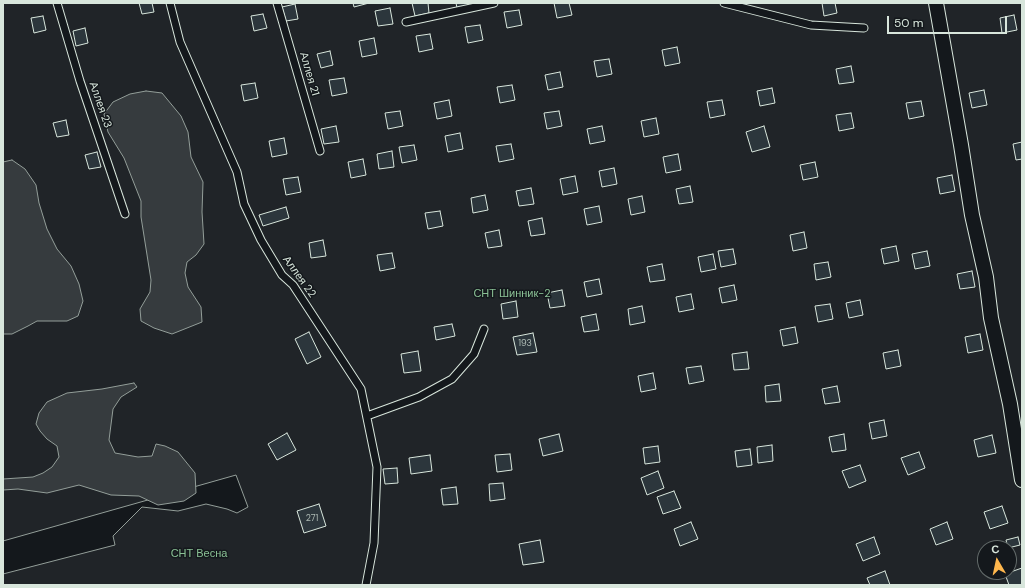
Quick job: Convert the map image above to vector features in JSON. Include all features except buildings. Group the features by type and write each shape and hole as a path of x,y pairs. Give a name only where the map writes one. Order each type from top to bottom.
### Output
{"street":[{"path":"936,3 972,215 986,277 991,318 1010,404 1022,480"}],"lane":[{"name":"Аллея 23","path":"57,3 80,81 126,214"},
{"name":"Аллея 22","path":"170,3 180,42 237,172 244,204 261,240 282,275 293,285 361,389 377,467 374,543 366,585"},
{"name":"Аллея 21","path":"277,3 320,151"},
{"path":"406,22 494,3"},
{"path":"724,3 811,25 864,28"},
{"path":"367,416 419,397 452,379 474,354 484,329"}],"green space":[{"name":"СНТ Шинник-2","path":"3,3 1022,3 1022,585 3,585 3,574 115,545 113,536 142,507 178,511 206,504 237,513 248,507 236,475 3,541"}],"shaded area":[{"path":"146,91 162,93 181,116 188,132 191,157 203,182 202,212 204,244 196,255 187,262 185,273 188,287 201,307 202,322 172,334 154,328 141,321 140,309 150,292 151,280 141,217 141,201 124,158 108,132 104,114 113,102 130,94"},
{"path":"12,160 25,169 36,185 39,203 47,229 57,249 71,266 79,284 83,301 78,316 67,321 37,321 12,334 3,334 3,162"},
{"path":"134,383 137,387 121,397 113,409 109,440 115,453 138,457 152,456 156,444 178,452 195,473 196,493 184,501 158,505 139,496 111,495 79,485 47,493 18,489 3,490 3,479 33,477 52,467 59,457 57,446 47,439 36,424 39,413 47,402 67,393 102,389"}],"park label":[{"name":"СНТ Весна","path":"199,554"}]}
